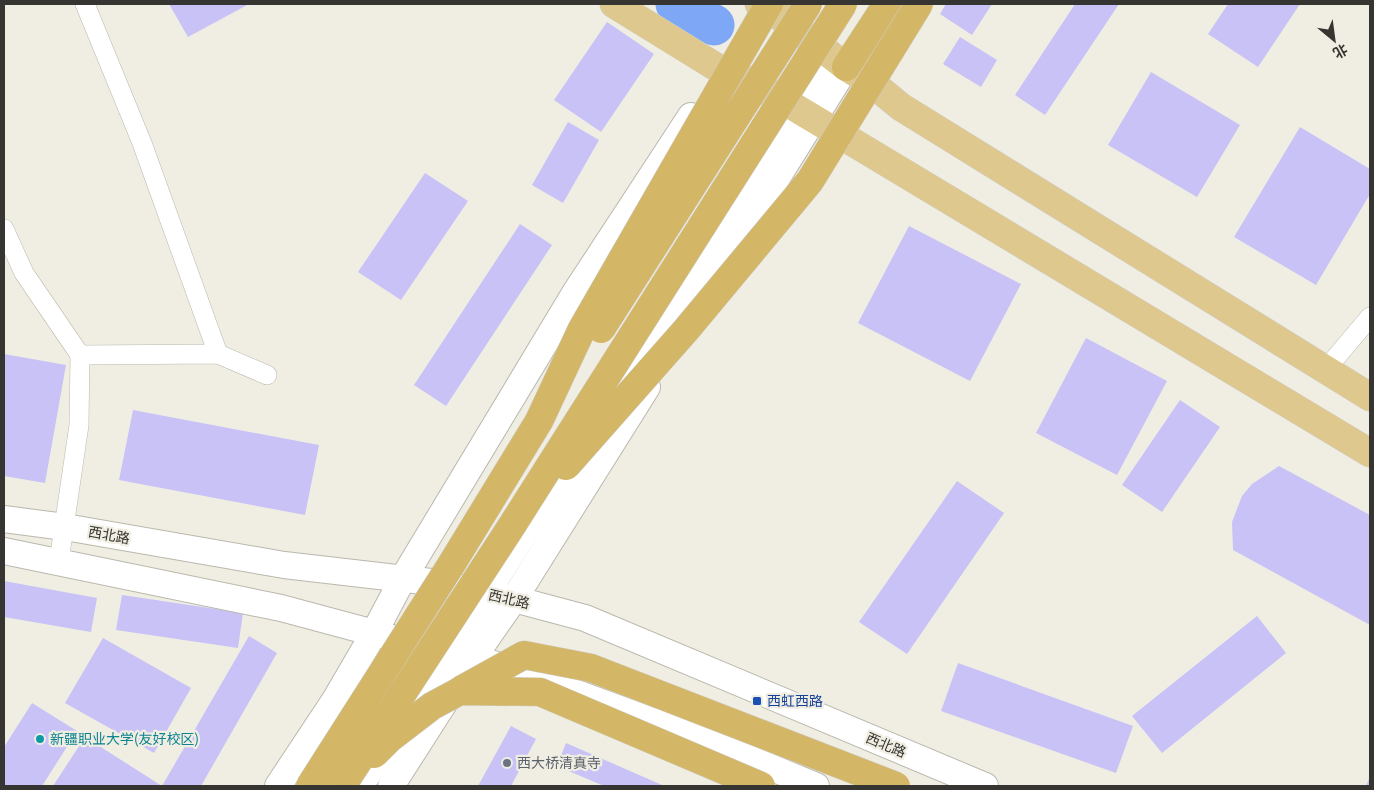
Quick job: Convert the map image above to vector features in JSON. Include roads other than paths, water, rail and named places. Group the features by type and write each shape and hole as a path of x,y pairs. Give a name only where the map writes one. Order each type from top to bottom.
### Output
{"highway":[{"path":"310,786 451,565 539,421 620,302 808,4"},
{"path":"343,786 511,527 843,4"},
{"path":"837,60 887,4"},
{"path":"511,527 686,330 810,181 920,4"},
{"path":"539,421 582,329 767,7"},
{"path":"343,786 389,739 432,706 524,655 591,668 896,786"},
{"path":"460,691 540,692 761,786"}],"main road":[{"path":"614,4 721,70 747,80 805,113 1370,453"},
{"path":"391,786 461,655 486,594 606,408 805,113 873,84 927,4"},
{"path":"386,636 402,580 575,293 721,70 767,7"},
{"path":"767,7 837,60 873,84 901,107 1370,397"},
{"path":"278,786 335,700 431,582 747,80 767,7"},
{"path":"360,786 461,655 514,599 837,60"},
{"name":"西北路","path":"4,518 284,565 431,582 514,599 585,618 985,786"},
{"path":"4,551 281,608 461,655 519,672 710,742 816,786"}],"street":[{"path":"85,4 142,143 218,354"},
{"path":"4,229 24,273 80,355 79,425 59,562"},
{"path":"1326,369 1370,317"},
{"path":"80,355 218,354 267,375"}],"waterway":[{"path":"676,4 714,25"}],"place":[{"name":"西虹西路","path":"757,701"},
{"name":"新疆职业大学(友好校区)","path":"40,739"},
{"name":"西大桥清真寺","path":"507,763"}]}
